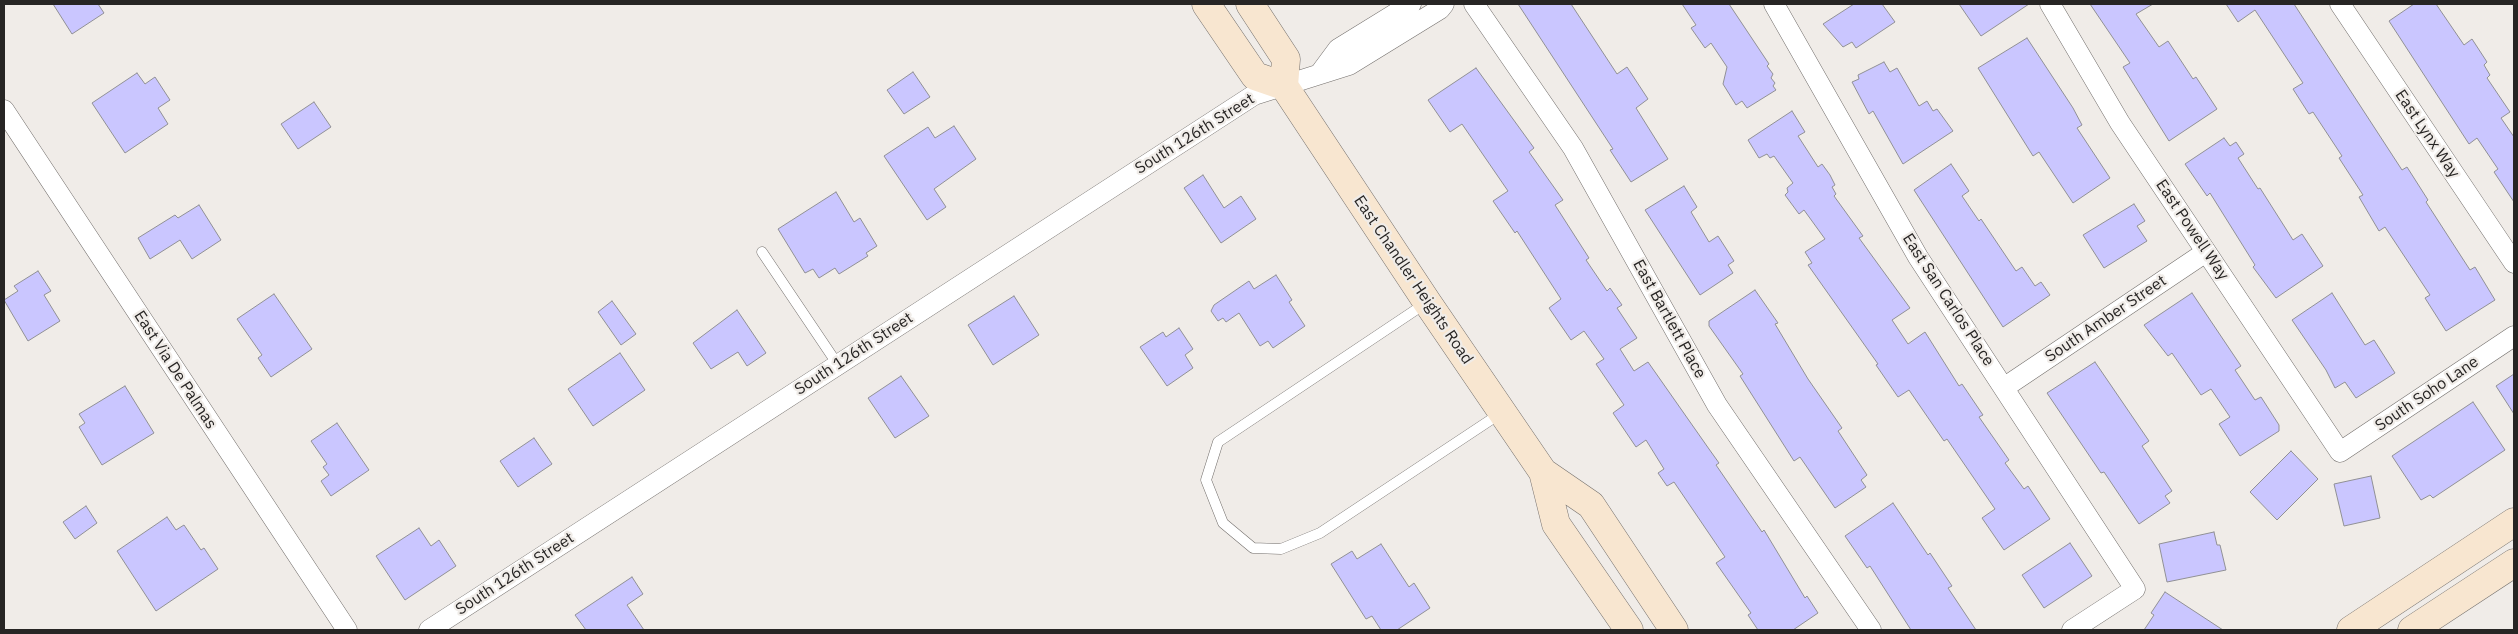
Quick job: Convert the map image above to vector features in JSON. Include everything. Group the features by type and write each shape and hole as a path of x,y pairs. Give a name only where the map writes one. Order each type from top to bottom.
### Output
{"main road":[{"path":"1206,4 1255,76 1284,86 1286,59 1250,4"},
{"name":"East Chandler Heights Road","path":"1284,86 1426,302 1543,472 1556,524 1630,630"},
{"name":"East Chandler Heights Road","path":"1543,472 1591,505 1674,630"},
{"path":"2351,630 2514,522"},
{"path":"2412,630 2514,563"}],"street":[{"path":"1322,72 1338,49 1411,4"},
{"name":"South 126th Street","path":"429,630 1254,95 1349,65 1440,9 1444,4"},
{"name":"East Bartlett Place","path":"1474,4 1573,148 1717,405 1871,630"},
{"name":"East San Carlos Place","path":"1774,4 1918,257 2136,589 2072,630"},
{"name":"East Powell Way","path":"2050,4 2120,123 2340,452"},
{"name":"East Lynx Way","path":"2340,4 2514,263"},
{"name":"East Via De Palmas","path":"4,110 347,630"},
{"name":"South Amber Street","path":"2005,387 2206,252"},
{"name":"South Soho Lane","path":"2340,452 2514,336"}],"lane":[{"path":"762,252 838,365"},
{"path":"1426,302 1218,442 1206,480 1223,523 1253,548 1282,549 1320,533 1502,412"}],"building":[{"path":"53,4 98,4 104,13 72,34"},
{"path":"1518,4 1571,4 1617,74 1627,67 1648,99 1636,108 1668,159 1631,182 1610,150 1613,149"},
{"path":"1682,4 1729,4 1769,64 1767,66 1773,74 1771,78 1775,83 1773,86 1776,90 1747,108 1742,101 1736,105 1723,84 1727,67 1711,43 1705,48 1691,28 1696,25"},
{"path":"1854,4 1882,4 1895,22 1856,48 1852,42 1843,47 1823,24"},
{"path":"1959,4 2029,4 1981,36"},
{"path":"2090,4 2153,4 2136,14 2159,47 2168,41 2193,79 2196,77 2217,109 2169,141 2123,67 2130,63"},
{"path":"2226,4 2294,4 2402,170 2407,167 2428,200 2426,202 2470,270 2475,267 2495,300 2446,331 2425,298 2430,295 2385,227 2379,231 2359,197 2363,195 2339,158 2342,156 2313,112 2309,114 2293,89 2303,83 2255,10 2238,22"},
{"path":"2414,4 2436,4 2464,45 2472,39 2487,62 2484,65 2490,75 2487,78 2510,112 2501,118 2514,137 2514,202 2494,172 2498,169 2477,138 2469,144 2389,21"},
{"path":"2027,38 2073,108 2082,125 2077,128 2110,178 2073,203 2039,152 2033,156 1978,68"},
{"path":"1884,62 1890,72 1897,68 1919,106 1927,101 1933,111 1937,109 1953,131 1903,164 1873,111 1869,114 1852,82 1859,79 1858,75"},
{"path":"1476,68 1534,148 1529,152 1563,200 1555,205 1589,258 1586,260 1607,291 1610,288 1622,305 1617,308 1637,338 1620,349 1634,371 1648,362 1719,463 1716,465 1762,532 1764,530 1805,598 1807,596 1818,613 1793,630 1758,630 1748,615 1751,613 1716,563 1725,557 1674,482 1667,486 1658,473 1664,469 1646,440 1636,447 1613,413 1624,405 1596,364 1604,359 1584,331 1571,340 1549,308 1561,299 1517,231 1515,233 1493,201 1508,191 1462,124 1450,132 1428,100"},
{"path":"913,72 930,97 904,114 887,90"},
{"path":"137,73 145,84 155,77 170,100 158,108 168,124 125,153 92,103"},
{"path":"314,102 331,127 298,149 281,124"},
{"path":"1792,111 1805,132 1798,136 1818,167 1822,164 1830,175 1835,185 1832,187 1836,194 1834,196 1863,236 1859,238 1910,308 1892,320 1908,344 1925,332 1959,386 1962,384 1983,415 1979,417 2009,460 2005,463 2024,489 2028,486 2050,519 2004,550 1982,518 1995,509 1947,439 1944,441 1909,390 1898,397 1876,365 1878,364 1808,265 1812,263 1805,252 1825,239 1804,210 1799,214 1785,195 1788,192 1787,188 1793,183 1774,156 1770,158 1767,154 1759,158 1748,140"},
{"path":"954,126 976,159 934,189 946,207 927,220 884,156 928,127 935,138"},
{"path":"2224,138 2230,146 2236,142 2244,154 2238,158 2258,189 2260,188 2293,240 2302,234 2323,266 2276,298 2253,267 2255,265 2210,193 2207,196 2185,164"},
{"path":"1951,164 1969,191 1962,196 1979,221 1981,219 2016,271 2022,267 2035,286 2041,282 2050,295 2003,327 1914,190"},
{"path":"1203,175 1224,208 1241,196 1256,219 1221,243 1184,188"},
{"path":"1684,186 1697,207 1691,212 1709,242 1718,236 1734,261 1728,265 1733,273 1700,295 1645,210"},
{"path":"836,192 854,222 860,218 877,246 866,253 868,256 839,274 835,268 819,278 813,269 805,273 778,229"},
{"path":"2134,204 2145,221 2137,226 2147,241 2104,268 2083,235"},
{"path":"199,205 221,240 192,259 180,240 150,259 138,238 175,215 178,218"},
{"path":"38,271 51,291 44,295 60,321 28,341 4,300 18,291 14,286"},
{"path":"1276,275 1292,300 1289,302 1305,326 1273,348 1268,341 1260,346 1239,313 1226,322 1223,318 1218,321 1211,311 1214,305 1249,281 1254,289"},
{"path":"1755,290 1778,323 1775,324 1808,379 1842,428 1838,431 1867,475 1861,480 1866,487 1835,508 1800,457 1794,461 1740,376 1743,374 1709,326 1709,321"},
{"path":"2192,293 2241,366 2235,370 2255,400 2261,397 2279,425 2279,431 2240,456 2219,424 2230,417 2211,389 2201,395 2172,353 2168,356 2144,325"},
{"path":"2332,293 2365,345 2374,340 2395,373 2356,398 2345,382 2335,388 2326,370 2292,320"},
{"path":"274,294 312,349 271,377 258,358 262,355 237,319"},
{"path":"1014,296 1039,335 993,365 968,325"},
{"path":"612,301 636,334 621,345 598,312"},
{"path":"737,310 766,353 747,366 738,352 711,369 693,343"},
{"path":"1179,328 1193,349 1185,355 1193,368 1167,386 1140,347 1163,332 1166,337"},
{"path":"620,353 645,390 593,426 568,389"},
{"path":"2095,362 2149,441 2142,446 2172,491 2165,496 2170,503 2139,524 2104,472 2101,473 2047,393"},
{"path":"2514,374 2514,414 2496,386"},
{"path":"901,376 929,416 895,438 868,398"},
{"path":"125,386 154,433 102,465 79,427 85,423 79,414"},
{"path":"2473,402 2505,450 2433,498 2430,495 2421,500 2392,456"},
{"path":"337,423 369,470 331,496 321,481 329,475 323,467 327,464 311,441"},
{"path":"534,438 552,464 518,487 500,461"},
{"path":"2291,451 2318,479 2277,520 2250,492"},
{"path":"2371,476 2380,518 2344,526 2334,484"},
{"path":"1893,503 1928,555 1930,553 1952,586 1948,588 1976,630 1911,630 1870,566 1867,568 1845,536"},
{"path":"86,506 97,523 75,539 63,522"},
{"path":"167,517 176,530 184,525 201,550 204,548 218,569 156,611 117,551"},
{"path":"419,528 431,546 439,540 456,566 405,600 376,556"},
{"path":"2214,532 2217,545 2220,545 2226,570 2167,582 2159,544"},
{"path":"2070,543 2092,576 2044,608 2022,575"},
{"path":"1381,544 1409,587 1414,583 1430,608 1397,630 1381,630 1372,616 1366,619 1331,564 1352,551 1357,559"},
{"path":"632,577 643,594 627,605 644,630 586,630 575,615"},
{"path":"2165,592 2223,630 2144,630 2154,615 2151,613"}]}
